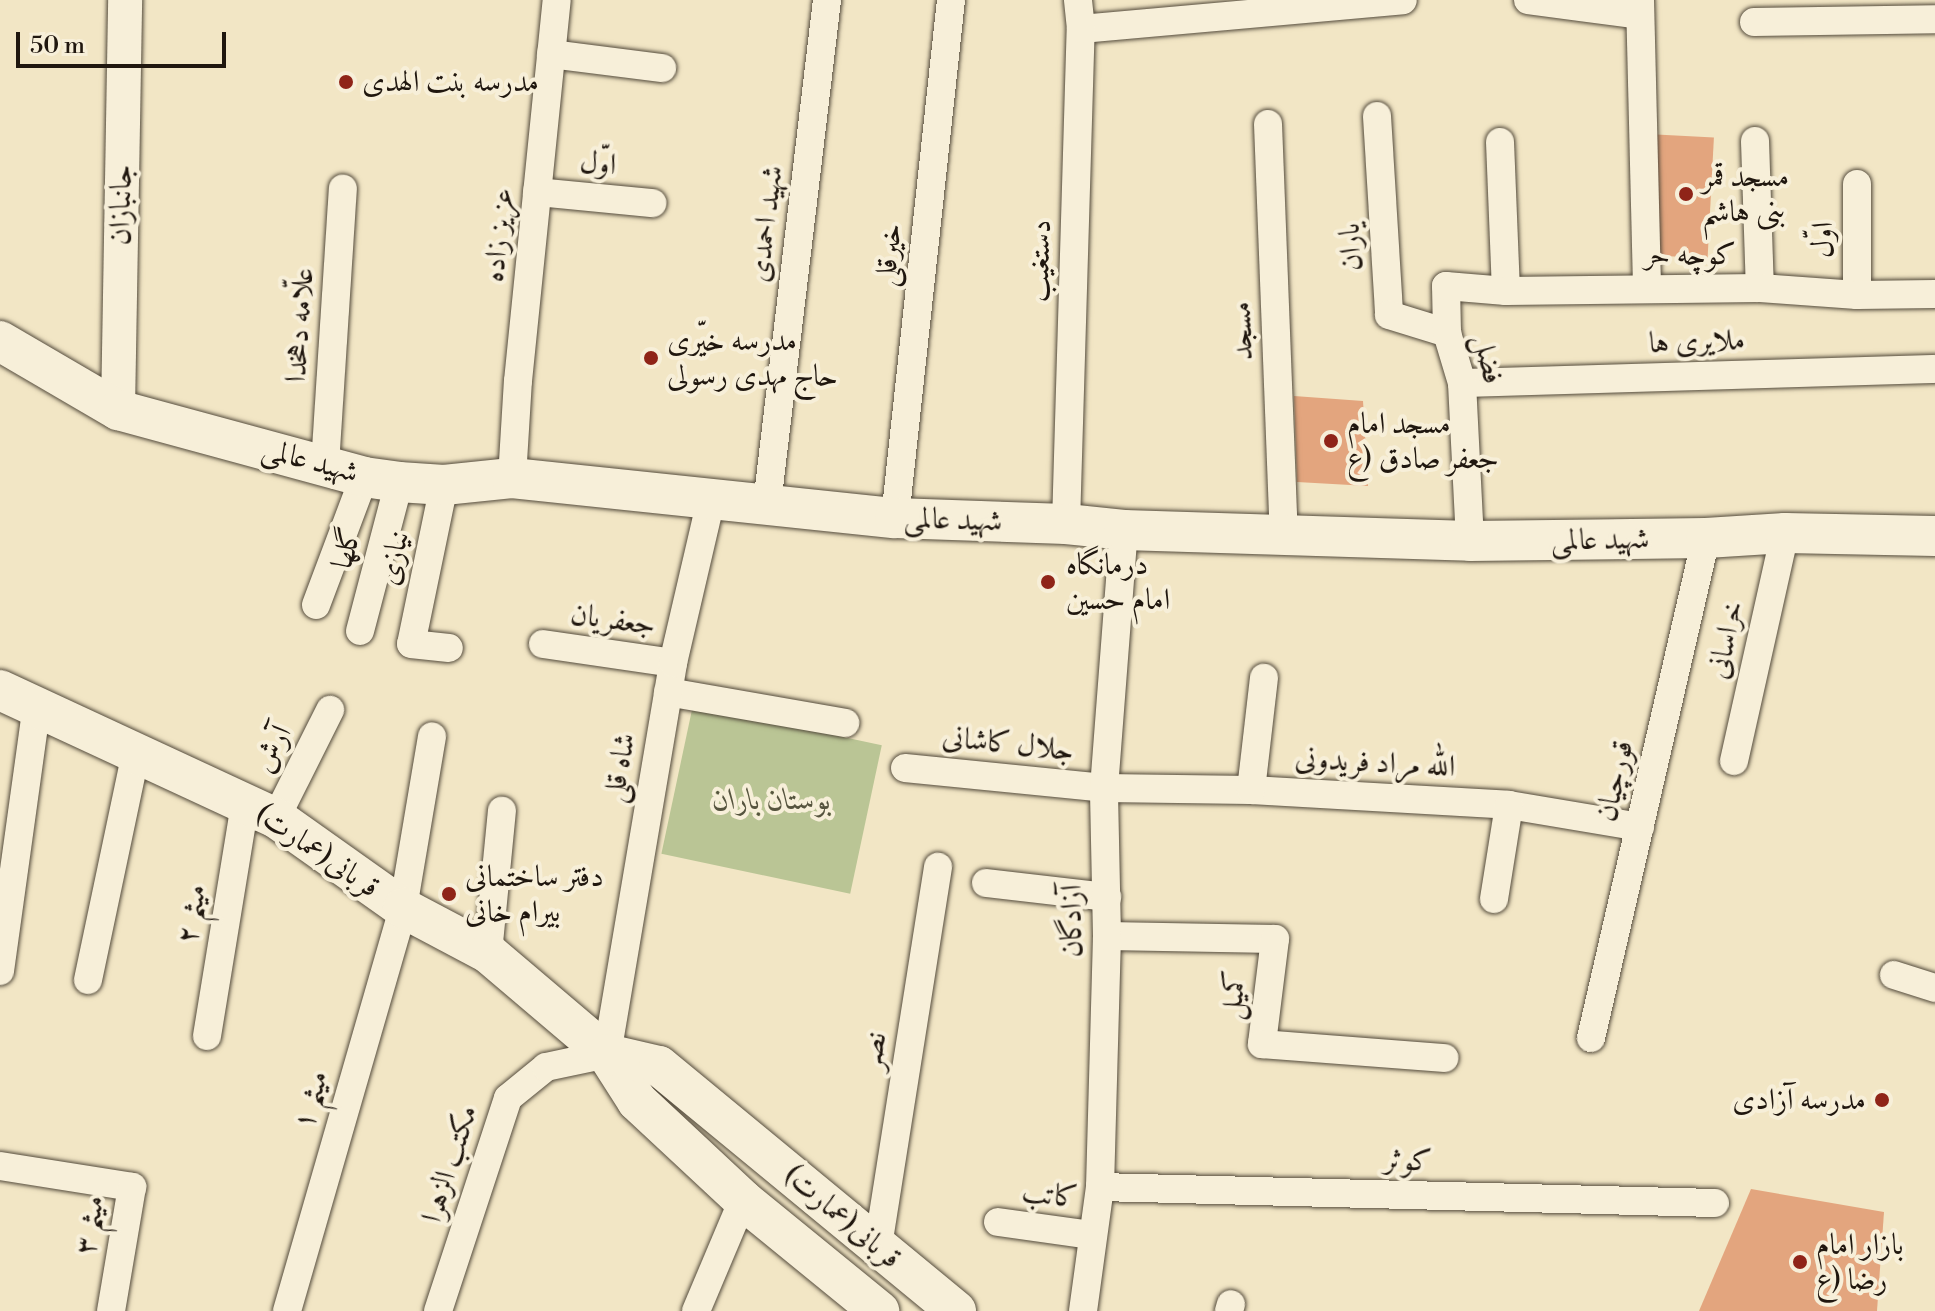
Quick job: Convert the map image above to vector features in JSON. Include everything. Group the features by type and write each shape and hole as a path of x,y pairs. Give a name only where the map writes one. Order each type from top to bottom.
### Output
{"main road":[{"name":"شهید عالمی","path":"0,341 118,410 382,479 444,485 512,478 712,496 895,518 1066,524 1124,530 1470,541 1706,538 1785,533 1935,536"},
{"name":"(عمارت)قربانی","path":"0,690 260,810 403,908 488,953 607,1054 637,1101 743,1200 871,1308"},
{"name":"(عمارت)قربانی","path":"607,1054 659,1066 956,1311"}],"street":[{"name":"جانبازان","path":"118,410 125,0"},
{"name":"عزیز زاده","path":"512,478 557,0"},
{"name":"شهید احمدی","path":"767,504 827,0"},
{"name":"خیرقلی","path":"895,518 951,0"},
{"name":"دستغیب","path":"1066,524 1081,29 1078,0"},
{"path":"1081,29 1403,0"},
{"path":"1528,0 1640,8 1647,289"},
{"path":"1754,22 1935,19"},
{"path":"551,54 662,68"},
{"name":"یاران","path":"1377,116 1389,315 1447,333"},
{"name":"مسجد","path":"1268,124 1284,534"},
{"path":"1755,141 1760,288"},
{"path":"1500,142 1506,291"},
{"name":"اوّل","path":"1857,184 1857,295"},
{"name":"علّامه دهخدا","path":"325,465 343,189"},
{"name":"اوّل","path":"537,192 652,203"},
{"name":"کوچه حر","path":"1446,286 1506,291 1760,288 1857,295 1935,294"},
{"name":"فضل","path":"1446,286 1447,333 1462,383 1470,541"},
{"name":"ملایری ها","path":"1462,383 1935,369"},
{"path":"316,605 382,479"},
{"name":"گلها","path":"360,631 382,479"},
{"name":"نیازی","path":"444,485 411,644 449,648"},
{"name":"شاه قلی","path":"607,1054 673,663 712,496"},
{"name":"آزادگان","path":"1083,1311 1100,1187 1107,936 1104,788 1124,530"},
{"name":"خراسانی","path":"1734,761 1785,533"},
{"name":"قورچیان","path":"1591,1038 1706,538"},
{"name":"جعفریان","path":"543,644 673,663"},
{"path":"1251,790 1264,678"},
{"path":"668,692 845,723"},
{"path":"0,971 37,706"},
{"name":"آرش","path":"260,810 330,710"},
{"name":"میثم ۱","path":"287,1311 403,908 432,736"},
{"path":"88,980 136,753"},
{"name":"جلال کاشانی","path":"905,768 1104,788"},
{"name":"الله مراد فریدونی","path":"1104,788 1251,790 1509,805 1640,827"},
{"path":"1494,899 1509,805"},
{"name":"میثم ۲","path":"207,1036 260,810"},
{"path":"488,953 502,811"},
{"name":"نصر","path":"878,1246 938,867"},
{"path":"986,883 1107,897"},
{"name":"کمیل","path":"1107,936 1275,939 1262,1044 1444,1058"},
{"path":"1894,975 1935,988"},
{"name":"مکتب الزهرا","path":"438,1311 508,1098 546,1067 607,1054"},
{"name":"میثم ۳","path":"0,1166 132,1187 111,1311"},
{"name":"کوثر","path":"1100,1187 1715,1203"},
{"path":"696,1311 743,1200"},
{"name":"کاتب","path":"998,1222 1092,1235"}],"green space":[{"name":"بوستان باران","path":"693,705 882,745 850,894 661,854"}],"building":[{"name":"مسجد قمر بنی هاشم","path":"1647,134 1714,138 1708,258 1641,255"},
{"name":"مسجد امام جعفر صادق (ع","path":"1294,396 1363,401 1368,486 1297,482"},
{"name":"بازار امام رضا (ع","path":"1751,1189 1884,1212 1877,1311 1699,1311"}],"place":[{"name":"مدرسه بنت الهدی","path":"346,82"},
{"name":"مسجد قمر بنی هاشم","path":"1686,194"},
{"name":"مدرسه خیّری حاج مهدی رسولی","path":"651,358"},
{"name":"مسجد امام جعفر صادق (ع","path":"1331,441"},
{"name":"درمانگاه امام حسین","path":"1048,582"},
{"name":"دفتر ساختمانی بیرام خانی","path":"449,894"},
{"name":"مدرسه آزادی","path":"1882,1100"},
{"name":"بازار امام رضا (ع","path":"1800,1262"}]}
